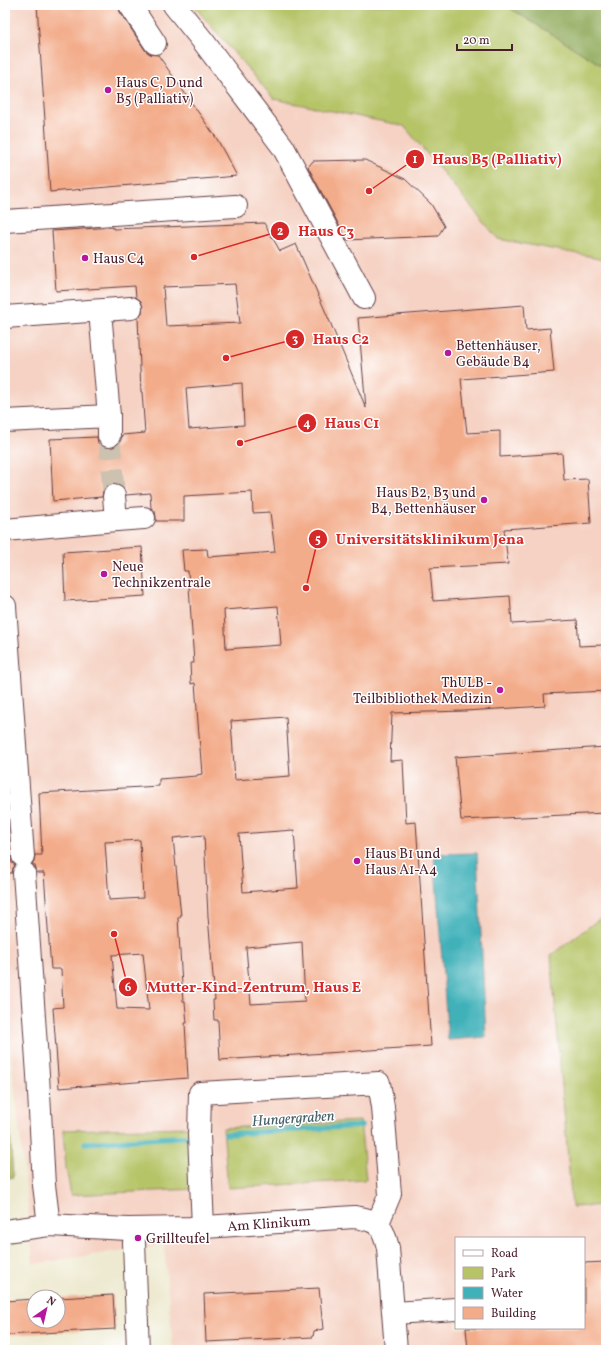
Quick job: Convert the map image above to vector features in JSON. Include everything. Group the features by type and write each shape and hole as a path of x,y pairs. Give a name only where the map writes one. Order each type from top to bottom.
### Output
{"street":[{"path":"130,5 155,43"},
{"path":"174,5 283,147 364,298"},
{"path":"5,221 236,206"},
{"path":"5,317 131,308"},
{"path":"5,421 109,426 100,311"},
{"path":"114,496 116,520"},
{"path":"5,530 144,518"},
{"path":"5,606 7,669 24,864 44,1185 49,1225"},
{"path":"203,1227 199,1136 200,1093 379,1083 383,1107 390,1194 378,1223 385,1234 388,1248 396,1350"},
{"name":"Am Klinikum","path":"5,1232 49,1225 128,1229 203,1227 354,1217 367,1218 378,1223"},
{"path":"134,1242 138,1350"},
{"path":"394,1313 455,1309"}],"shaded area":[{"path":"5,5 193,5 274,99 404,126 498,239 605,259 606,914 551,955 573,1207 606,1205 606,1350 173,1350 164,1244 33,1264 28,1205 5,1004"}],"green space":[{"path":"193,5 505,5 606,68 606,263 605,259 498,239 404,126 274,99"},
{"path":"505,5 605,5 606,68"},
{"path":"606,914 606,1205 572,1207 551,955"},
{"path":"5,1093 7,1093 13,1177 9,1178 5,1131"},
{"path":"360,1121 366,1180 228,1188 223,1128"},
{"path":"191,1127 196,1189 71,1195 66,1168 63,1130"}],"water":[{"path":"477,853 486,1037 448,1040 434,854"}],"building":[{"name":"Haus C, D und B5 (Palliativ)","path":"37,5 118,5 120,12 145,50 150,54 158,55 217,139 237,176 50,192"},
{"path":"365,160 405,179 431,204 444,226 438,236 347,240 308,167 313,161"},
{"path":"264,223 280,251 296,244 366,408 358,318 524,305 526,330 550,328 554,372 461,379 467,433 500,431 500,457 562,453 564,480 588,479 591,523 504,529 508,564 430,568 433,601 510,596 512,624 577,620 579,646 603,645 604,662 606,662 606,691 544,694 545,706 465,711 392,713 390,761 403,760 406,823 416,822 431,1046 220,1060 218,1020 214,1020 213,1000 215,1000 208,916 204,835 173,838 181,916 178,918 183,1002 185,1002 187,1023 185,1023 188,1078 59,1088 53,1008 63,1007 61,969 51,969 44,873 37,873 35,866 32,864 35,855 42,855 39,793 159,786 159,779 197,776 202,774 195,683 191,684 190,663 194,663 188,571 184,571 182,550 207,549 208,557 275,552 270,512 253,513 252,492 184,496 184,521 156,521 155,511 151,508 150,493 126,495 124,489 119,485 113,484 107,486 103,491 102,497 53,501 50,439 97,437 98,443 102,447 109,448 115,447 120,443 122,435 145,433 141,392 138,318 142,313 143,307 141,301 136,297 135,286 56,291 52,231 113,227 113,229","holes":["235,284 240,323 166,326 163,287","242,383 244,425 189,429 186,388","278,606 281,645 226,649 224,610","286,717 290,776 235,780 231,721","294,830 298,888 243,892 239,834","140,840 143,898 109,900 105,842","302,942 305,1001 251,1004 246,947","143,953 149,1010 117,1009 112,955"]},
{"name":"Neue Technikzentrale","path":"142,547 145,596 65,601 63,552"},
{"path":"606,747 606,813 461,820 455,757"},
{"path":"5,856 10,856 12,863 15,865 12,873 5,873"},
{"path":"606,1262 606,1350 468,1350 466,1329 585,1329 585,1263"},
{"path":"319,1288 323,1329 314,1331 313,1337 206,1342 204,1294"},
{"path":"113,1295 115,1329 5,1335 5,1301 26,1300 26,1329 66,1329 66,1298"}],"waterway":[{"name":"Hungergraben","path":"226,1134 361,1126"},
{"name":"Hungergraben","path":"85,1143 192,1136"}],"tunnel":[{"path":"109,436 114,496"}],"place":[{"name":"Haus C, D und B5 (Palliativ)","path":"108,90"},
{"name":"Haus B5 (Palliativ)","path":"369,191"},
{"name":"Haus C3","path":"194,257"},
{"name":"Haus C4","path":"85,258"},
{"name":"Bettenhäuser, Gebäude B4","path":"448,353"},
{"name":"Haus C2","path":"226,358"},
{"name":"Haus C1","path":"240,443"},
{"name":"Haus B2, B3 und B4, Bettenhäuser","path":"484,500"},
{"name":"Neue Technikzentrale","path":"104,574"},
{"name":"Universitätsklinikum Jena","path":"306,588"},
{"name":"ThULB - Teilbibliothek Medizin","path":"500,690"},
{"name":"Haus B1 und Haus A1-A4","path":"357,861"},
{"name":"Mutter-Kind-Zentrum, Haus E","path":"114,934"},
{"name":"Grillteufel","path":"138,1238"}]}
